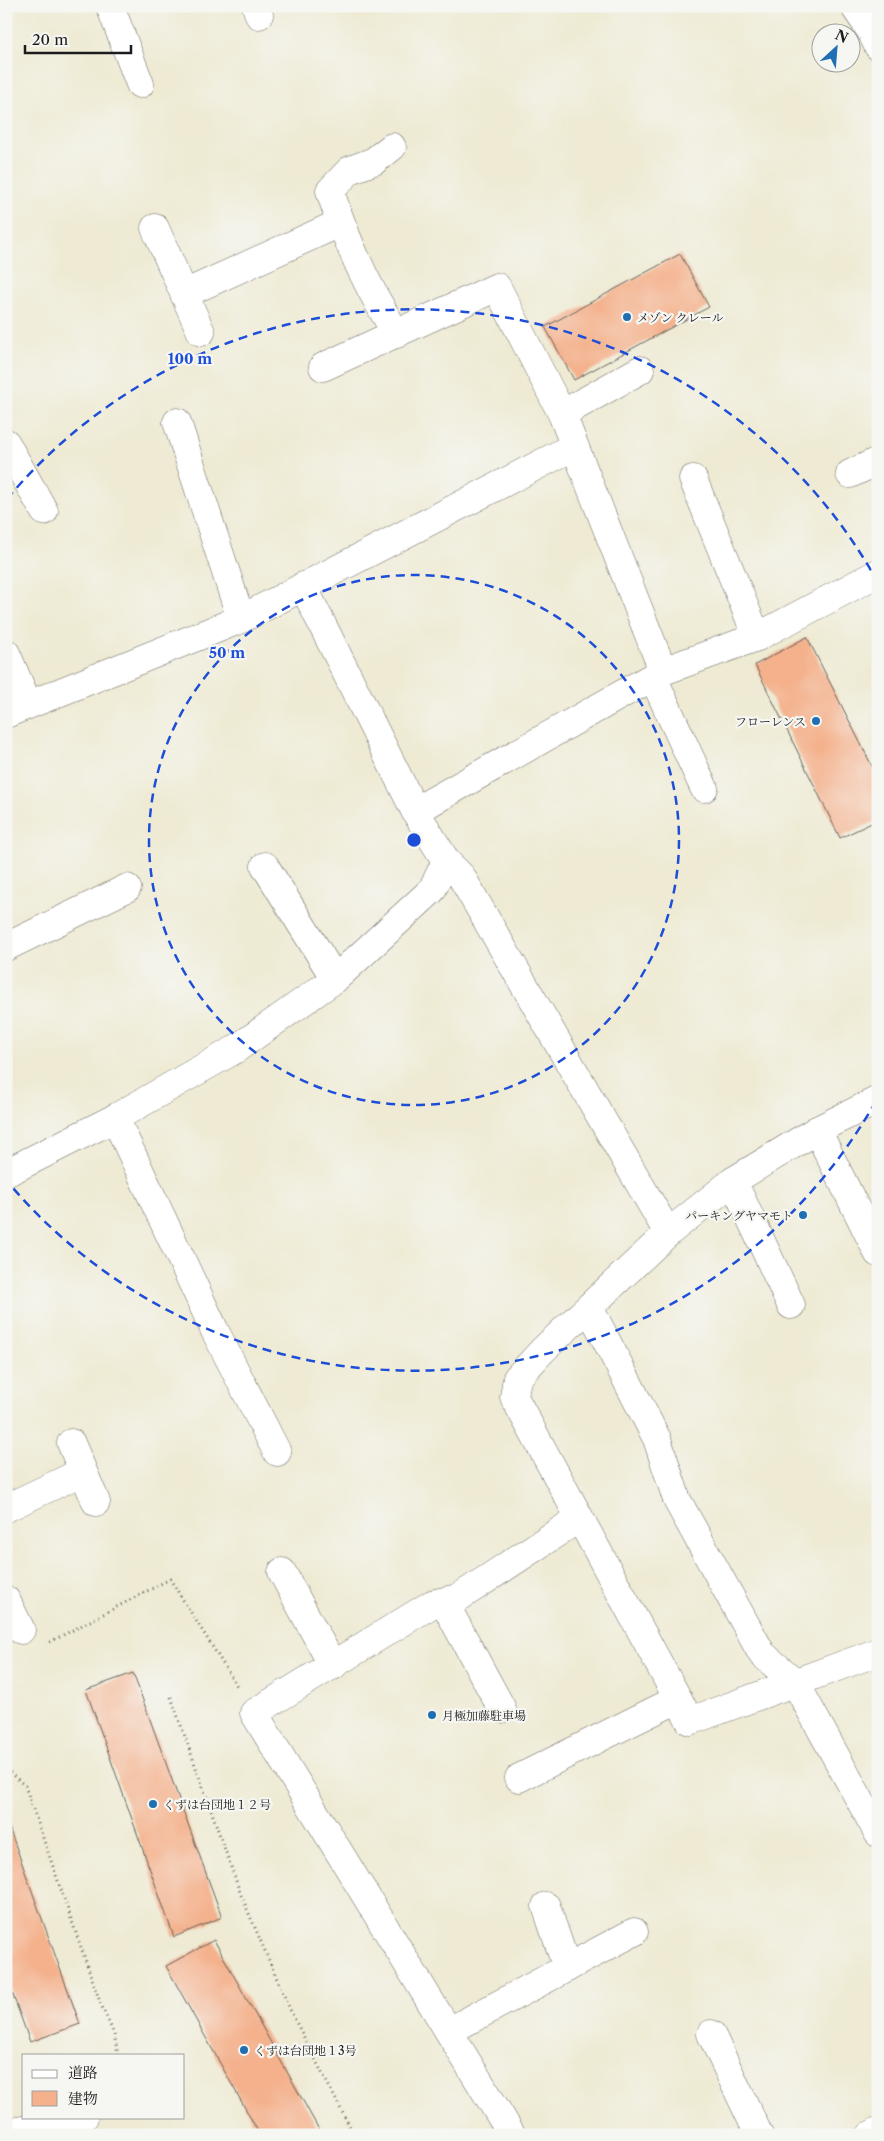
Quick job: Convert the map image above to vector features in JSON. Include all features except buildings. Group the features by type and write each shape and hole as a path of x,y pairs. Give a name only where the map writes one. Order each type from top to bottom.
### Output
{"street":[{"path":"110,6 140,84"},
{"path":"854,6 871,31 878,46"},
{"path":"392,147 374,161 350,170 330,190 340,223 382,312 397,334"},
{"path":"184,294 340,223"},
{"path":"155,228 201,332"},
{"path":"324,366 497,287 562,414 658,674 704,788"},
{"path":"562,414 640,370"},
{"path":"177,422 241,619"},
{"path":"6,443 44,511"},
{"path":"6,653 17,709 241,619 573,447"},
{"path":"850,474 878,461"},
{"path":"694,479 757,637"},
{"path":"414,811 658,674 757,637 878,573"},
{"path":"303,586 414,811 446,861 461,876 668,1233"},
{"path":"6,1173 115,1118 236,1049 335,979 432,890 446,861"},
{"path":"264,866 335,979"},
{"path":"6,947 127,888"},
{"path":"878,1100 817,1130 733,1180 668,1233 543,1350 517,1378 514,1397 578,1519 690,1721 878,1652"},
{"path":"115,1118 215,1331 278,1452"},
{"path":"817,1130 878,1253"},
{"path":"733,1180 791,1306"},
{"path":"589,1307 657,1438 677,1500 762,1654 794,1682 878,1834"},
{"path":"71,1443 96,1502"},
{"path":"6,1508 82,1472"},
{"path":"512,2135 254,1713 334,1666 432,1604 458,1598 578,1519"},
{"path":"282,1572 334,1666"},
{"path":"6,1600 21,1630"},
{"path":"444,1602 502,1709"},
{"path":"519,1778 678,1699"},
{"path":"546,1906 567,1968"},
{"path":"449,2031 634,1932"},
{"path":"711,2034 759,2135"},
{"path":"6,2133 82,2118"},
{"path":"871,2135 878,2131"}],"path":[{"path":"21,1630 47,1644 170,1579 254,1713"},
{"path":"171,1696 241,1895 292,2014 354,2135"},
{"path":"6,1769 25,1786 100,2002 114,2034 118,2054"}],"place":[{"name":"メゾン クレール","path":"627,317"},
{"name":"フローレンス","path":"816,721"},
{"name":"パーキングヤマモト","path":"803,1215"},
{"name":"月極加藤駐車場","path":"432,1715"},
{"name":"くずは台団地１２号","path":"153,1804"},
{"name":"くずは台団地１3号","path":"244,2050"}]}
